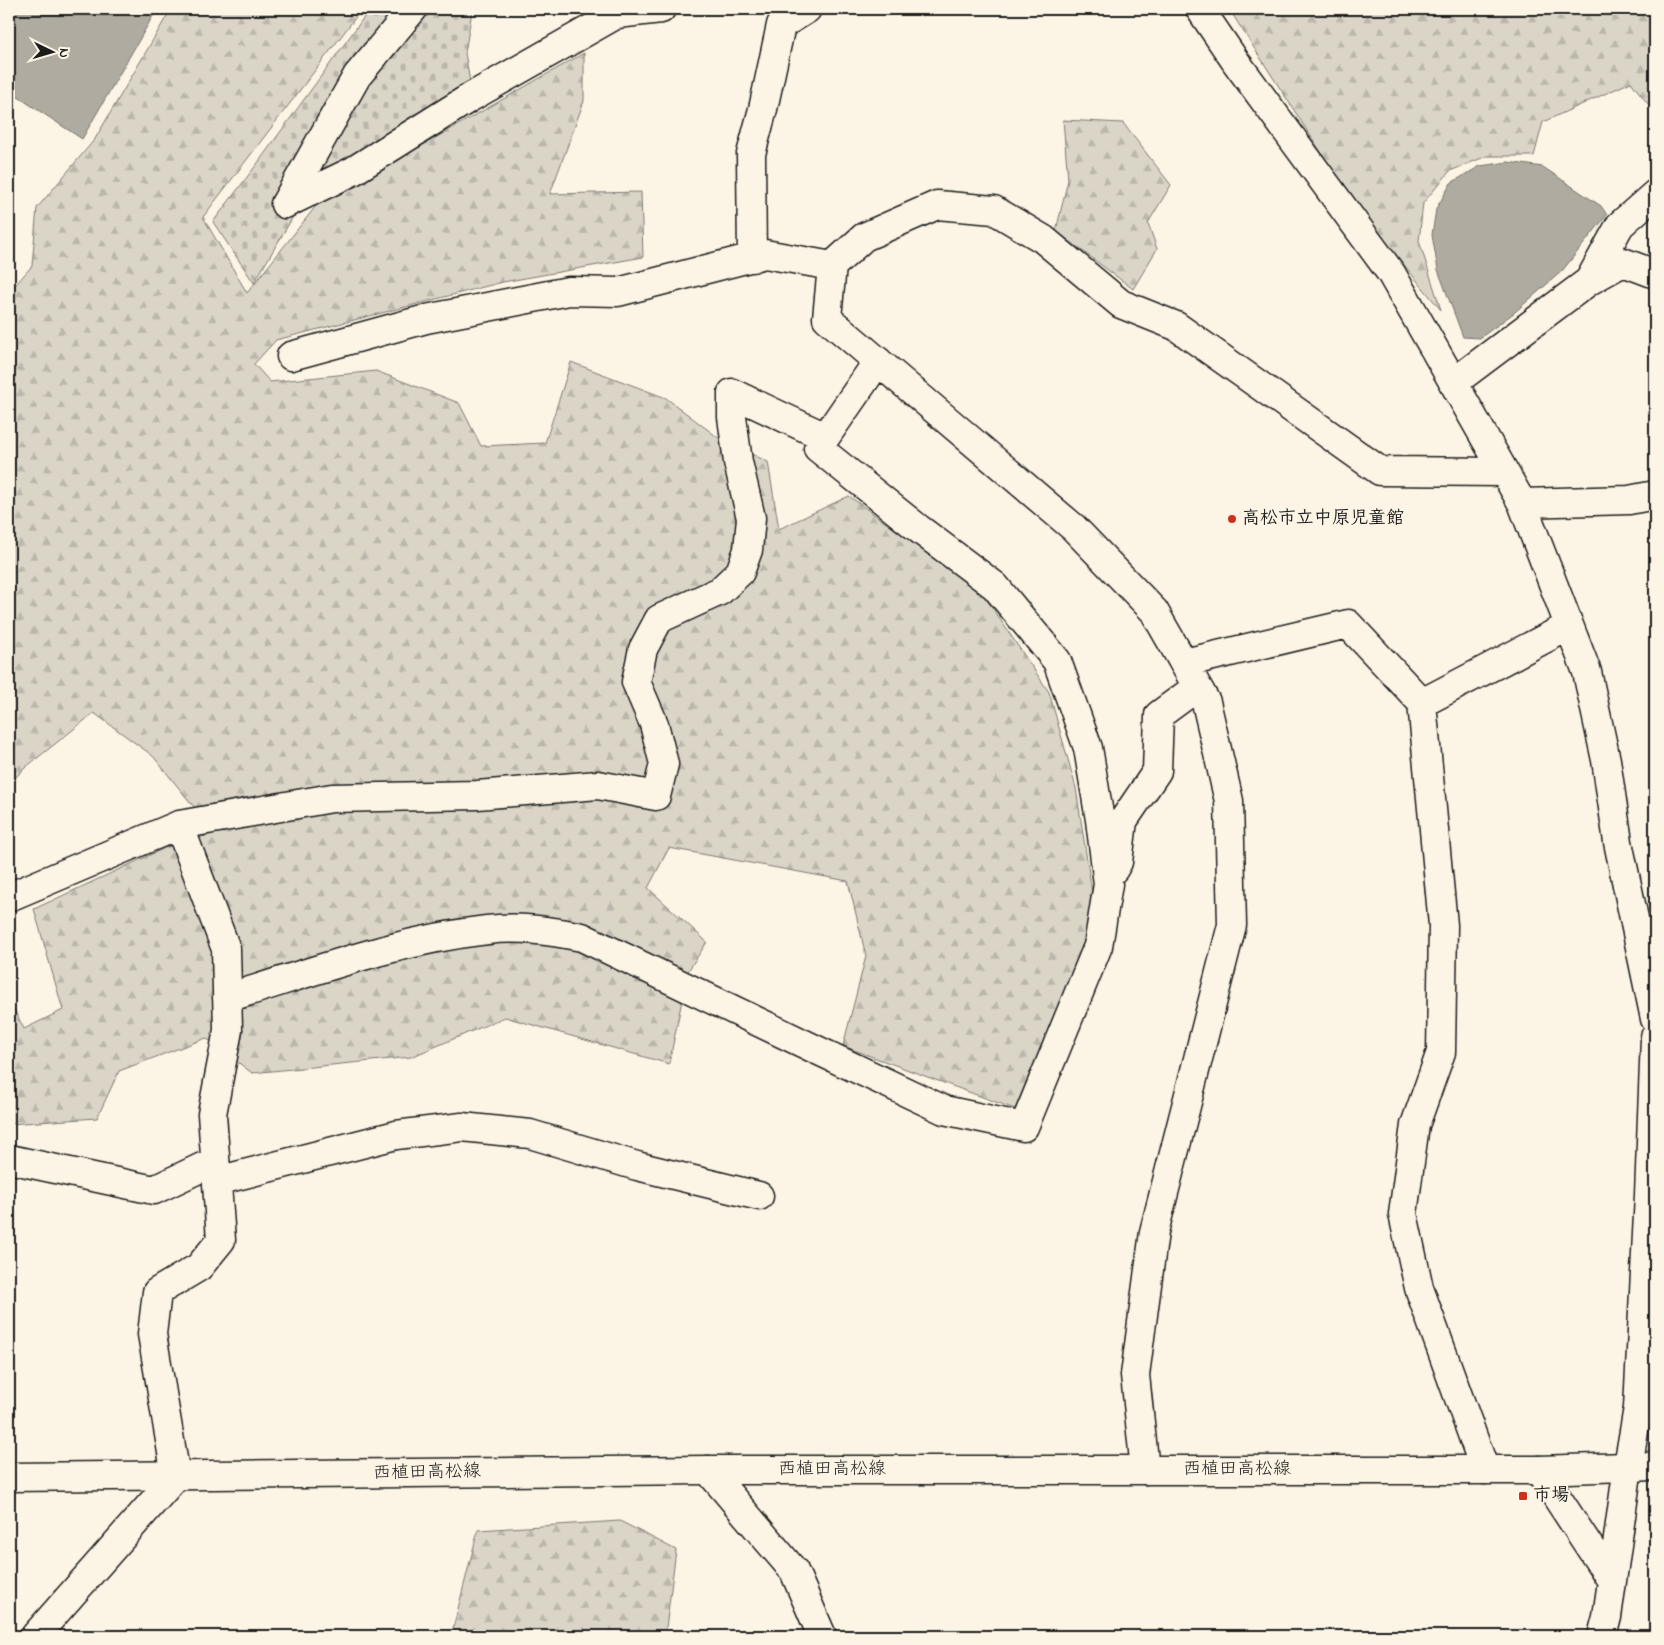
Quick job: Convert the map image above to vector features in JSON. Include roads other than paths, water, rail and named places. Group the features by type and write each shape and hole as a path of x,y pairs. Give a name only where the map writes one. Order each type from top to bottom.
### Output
{"street":[{"path":"413,9 357,76 285,204 353,171 471,98 617,14 661,9"},
{"path":"752,258 751,154 781,25 807,9"},
{"path":"1200,9 1236,62 1391,273 1522,503 1587,672 1606,760 1618,842 1655,1019"},
{"path":"1589,281 1620,225 1655,194"},
{"path":"1145,1470 1135,1375 1154,1232 1232,925 1229,802 1206,702 1154,611 1074,528 827,318 832,266 864,237 937,204 994,210 1043,239 1121,304 1176,326 1380,471 1504,472"},
{"path":"291,356 426,319 569,291 618,292 765,254 832,266"},
{"path":"1453,383 1589,281 1623,262 1655,274"},
{"path":"878,361 818,448 994,586 1057,661 1088,748 1108,884"},
{"path":"9,897 178,825 332,798 476,795 598,785 656,796 664,764 654,724 636,682 643,649 659,619 720,591 740,572 748,550 752,518 738,462 732,417 732,393 825,437"},
{"path":"1522,503 1629,500 1655,495"},
{"path":"1184,664 1348,624 1422,703 1443,925 1441,1052 1415,1125 1404,1214 1419,1288 1485,1470"},
{"path":"1422,703 1570,626"},
{"path":"227,998 408,943 489,929 543,930 582,937 944,1110 1024,1127 1098,946 1108,884 1118,862 1122,821 1157,771 1159,715 1197,687"},
{"path":"35,1636 176,1476 152,1334 157,1292 198,1267 222,1240 212,1114 228,1030 226,949 178,825"},
{"path":"1602,1636 1607,1617 1628,1466 1647,1400 1649,1195 1655,1037"},
{"path":"9,1159 154,1190 216,1171 396,1135 462,1127 530,1134 637,1166 758,1196"},
{"name":"西植田高松線","path":"9,1477 708,1470 1539,1470 1655,1466"},
{"path":"708,1470 794,1571 822,1636"},
{"path":"1539,1470 1612,1580"}],"place":[{"name":"高松市立中原児童館","path":"1232,519"},
{"name":"市場","path":"1523,1496"}]}
